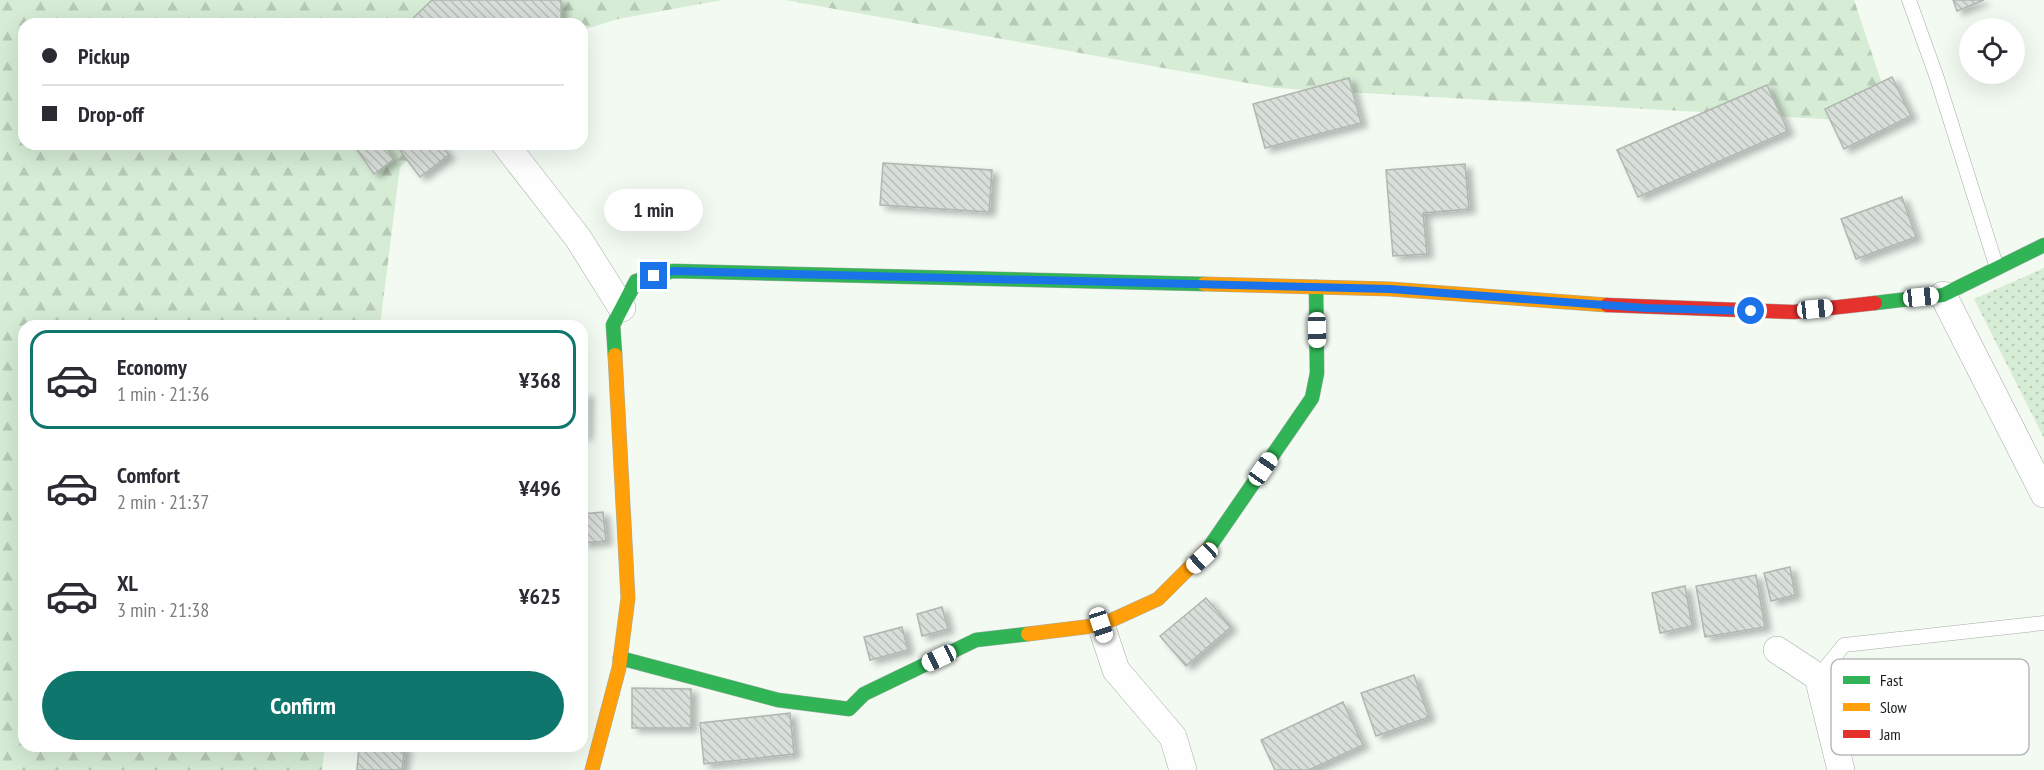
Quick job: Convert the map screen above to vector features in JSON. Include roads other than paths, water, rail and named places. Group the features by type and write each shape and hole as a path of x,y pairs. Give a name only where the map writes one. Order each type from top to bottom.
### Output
{"street":[{"path":"510,150 579,238 622,308"},
{"path":"592,770 620,658 628,598 613,324 636,281 673,271 1316,287 1390,289 1645,308 1794,312 1942,295 2044,245"},
{"path":"620,658 778,700 849,709 864,694 976,640 1101,625 1158,600 1202,558 1312,398 1317,373 1316,287"},
{"path":"1942,295 2044,494"},
{"path":"1101,625 1116,670 1173,737 1183,770"},
{"path":"1777,651 1818,677 1831,732"},
{"path":"1836,755 1840,770"}],"lane":[{"path":"1909,0 1937,78 1997,268"},
{"path":"1833,659 1845,645 2044,622"},
{"path":"1818,677 1831,662"}]}
